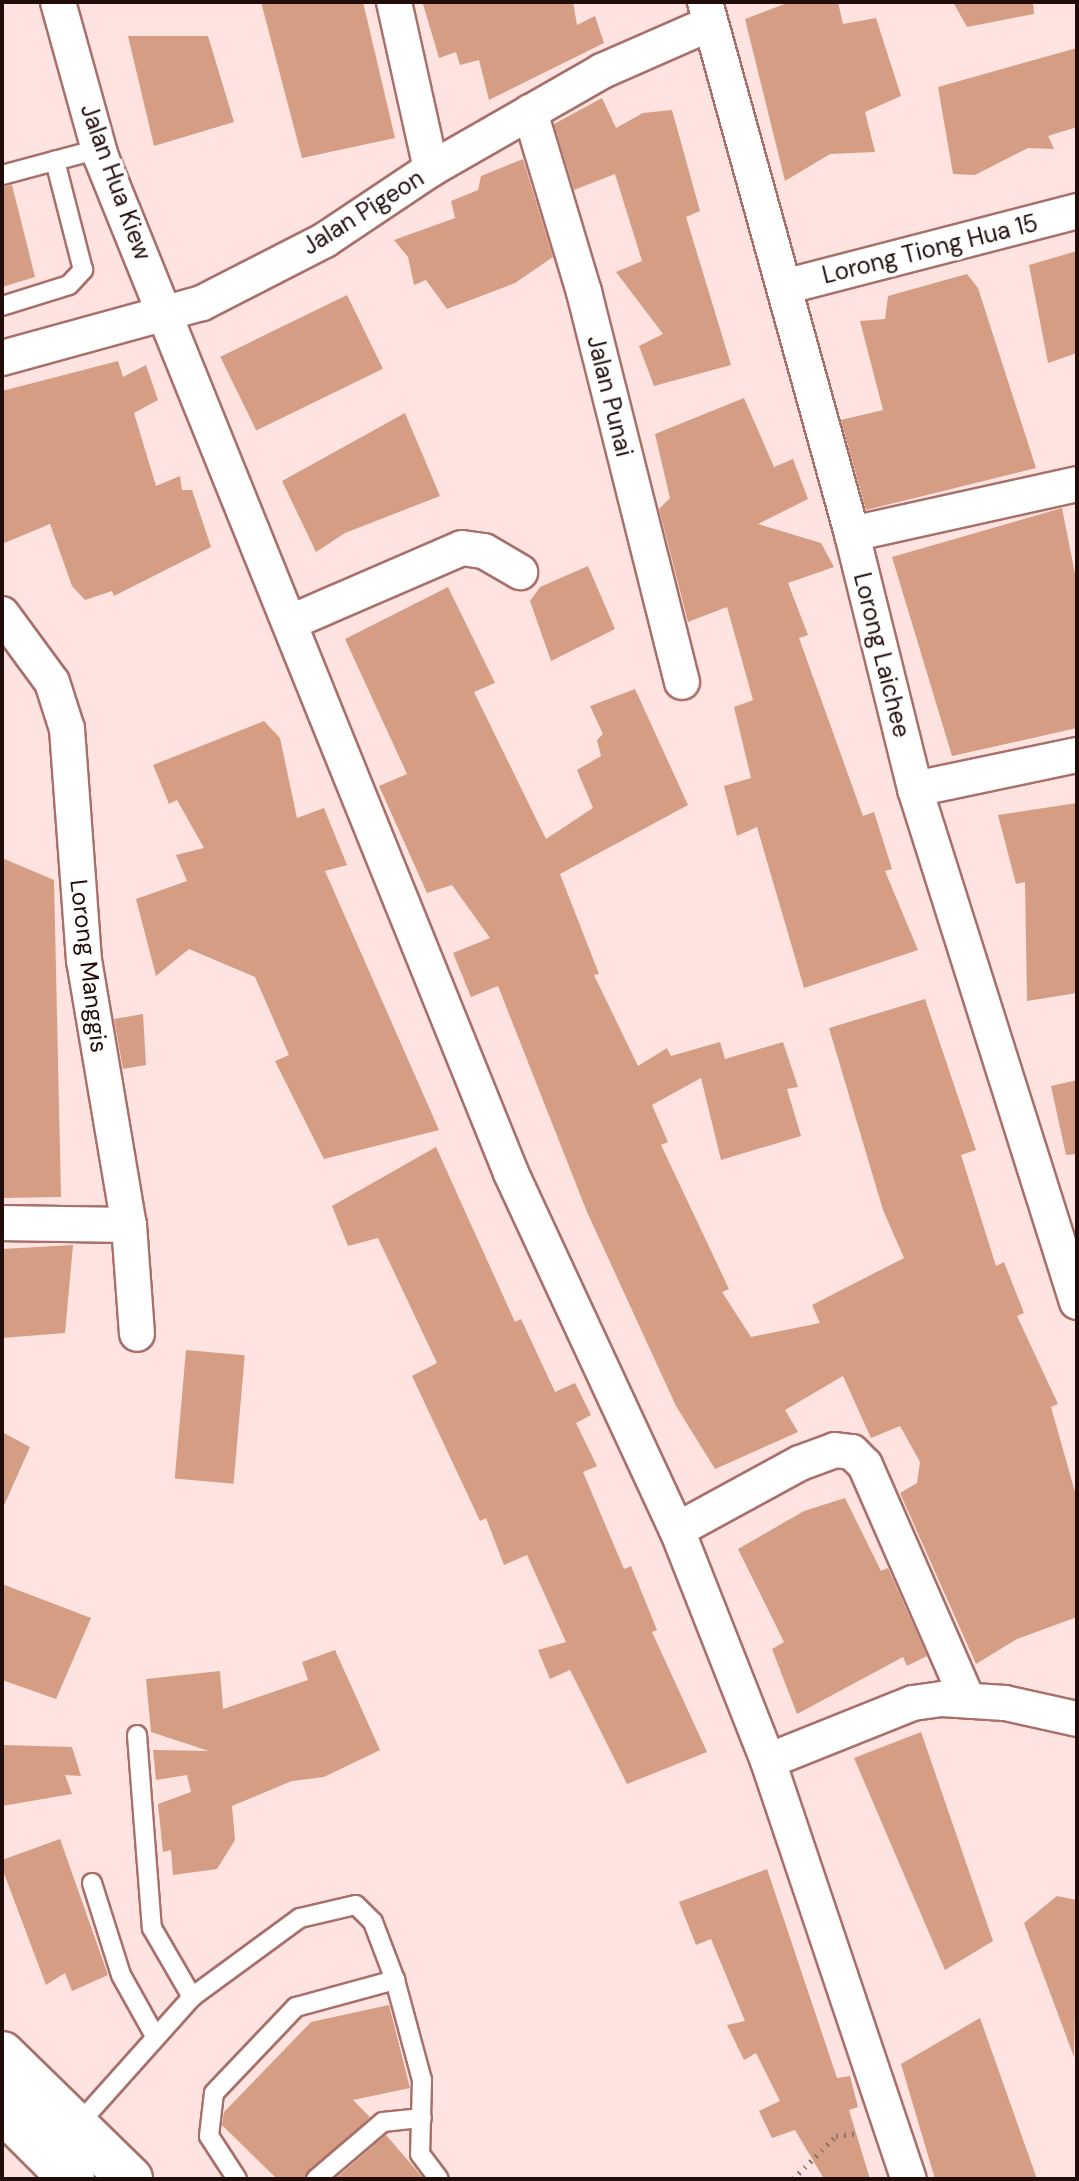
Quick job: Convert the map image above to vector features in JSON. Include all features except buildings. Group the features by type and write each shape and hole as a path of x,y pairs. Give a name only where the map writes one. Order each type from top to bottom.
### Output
{"main road":[{"path":"2,2054 130,2179"},
{"path":"2,2109 71,2178"}],"street":[{"name":"Jalan Hua Kiew","path":"58,2 99,149 511,1173 677,1530 768,1761 909,2179"},
{"path":"394,2 431,169"},
{"name":"Jalan Pigeon","path":"2,358 202,303 325,240 431,169 706,14"},
{"name":"Lorong Laichee","path":"706,14 852,534 915,789 1077,1302"},
{"name":"Jalan Punai","path":"530,112 584,292 682,682"},
{"name":"Lorong Tiong Hua 15","path":"784,287 1077,211"},
{"path":"852,534 1077,484"},
{"path":"291,622 462,548 484,551 520,572"},
{"name":"Lorong Manggis","path":"2,614 61,701 84,960 129,1225 137,1334"},
{"path":"915,789 1077,755"},
{"path":"2,1223 129,1225"},
{"path":"677,1530 810,1458 852,1452 865,1465 968,1701"},
{"path":"768,1761 913,1703 968,1701 1077,1719"}],"lane":[{"path":"2,175 99,149"},
{"path":"2,306 69,285 83,270 55,161"},
{"path":"137,1735 152,1928 192,1997"},
{"path":"92,1883 121,1975 155,2036"},
{"path":"75,2128 192,1997 300,1918 342,1904 367,1913 395,1980 422,2080 420,2154 439,2179"},
{"path":"237,2179 209,2136 214,2093 296,2007 395,1980"},
{"path":"316,2179 383,2122 422,2118"}],"path":[{"path":"793,2179 847,2130 896,2140"}]}
